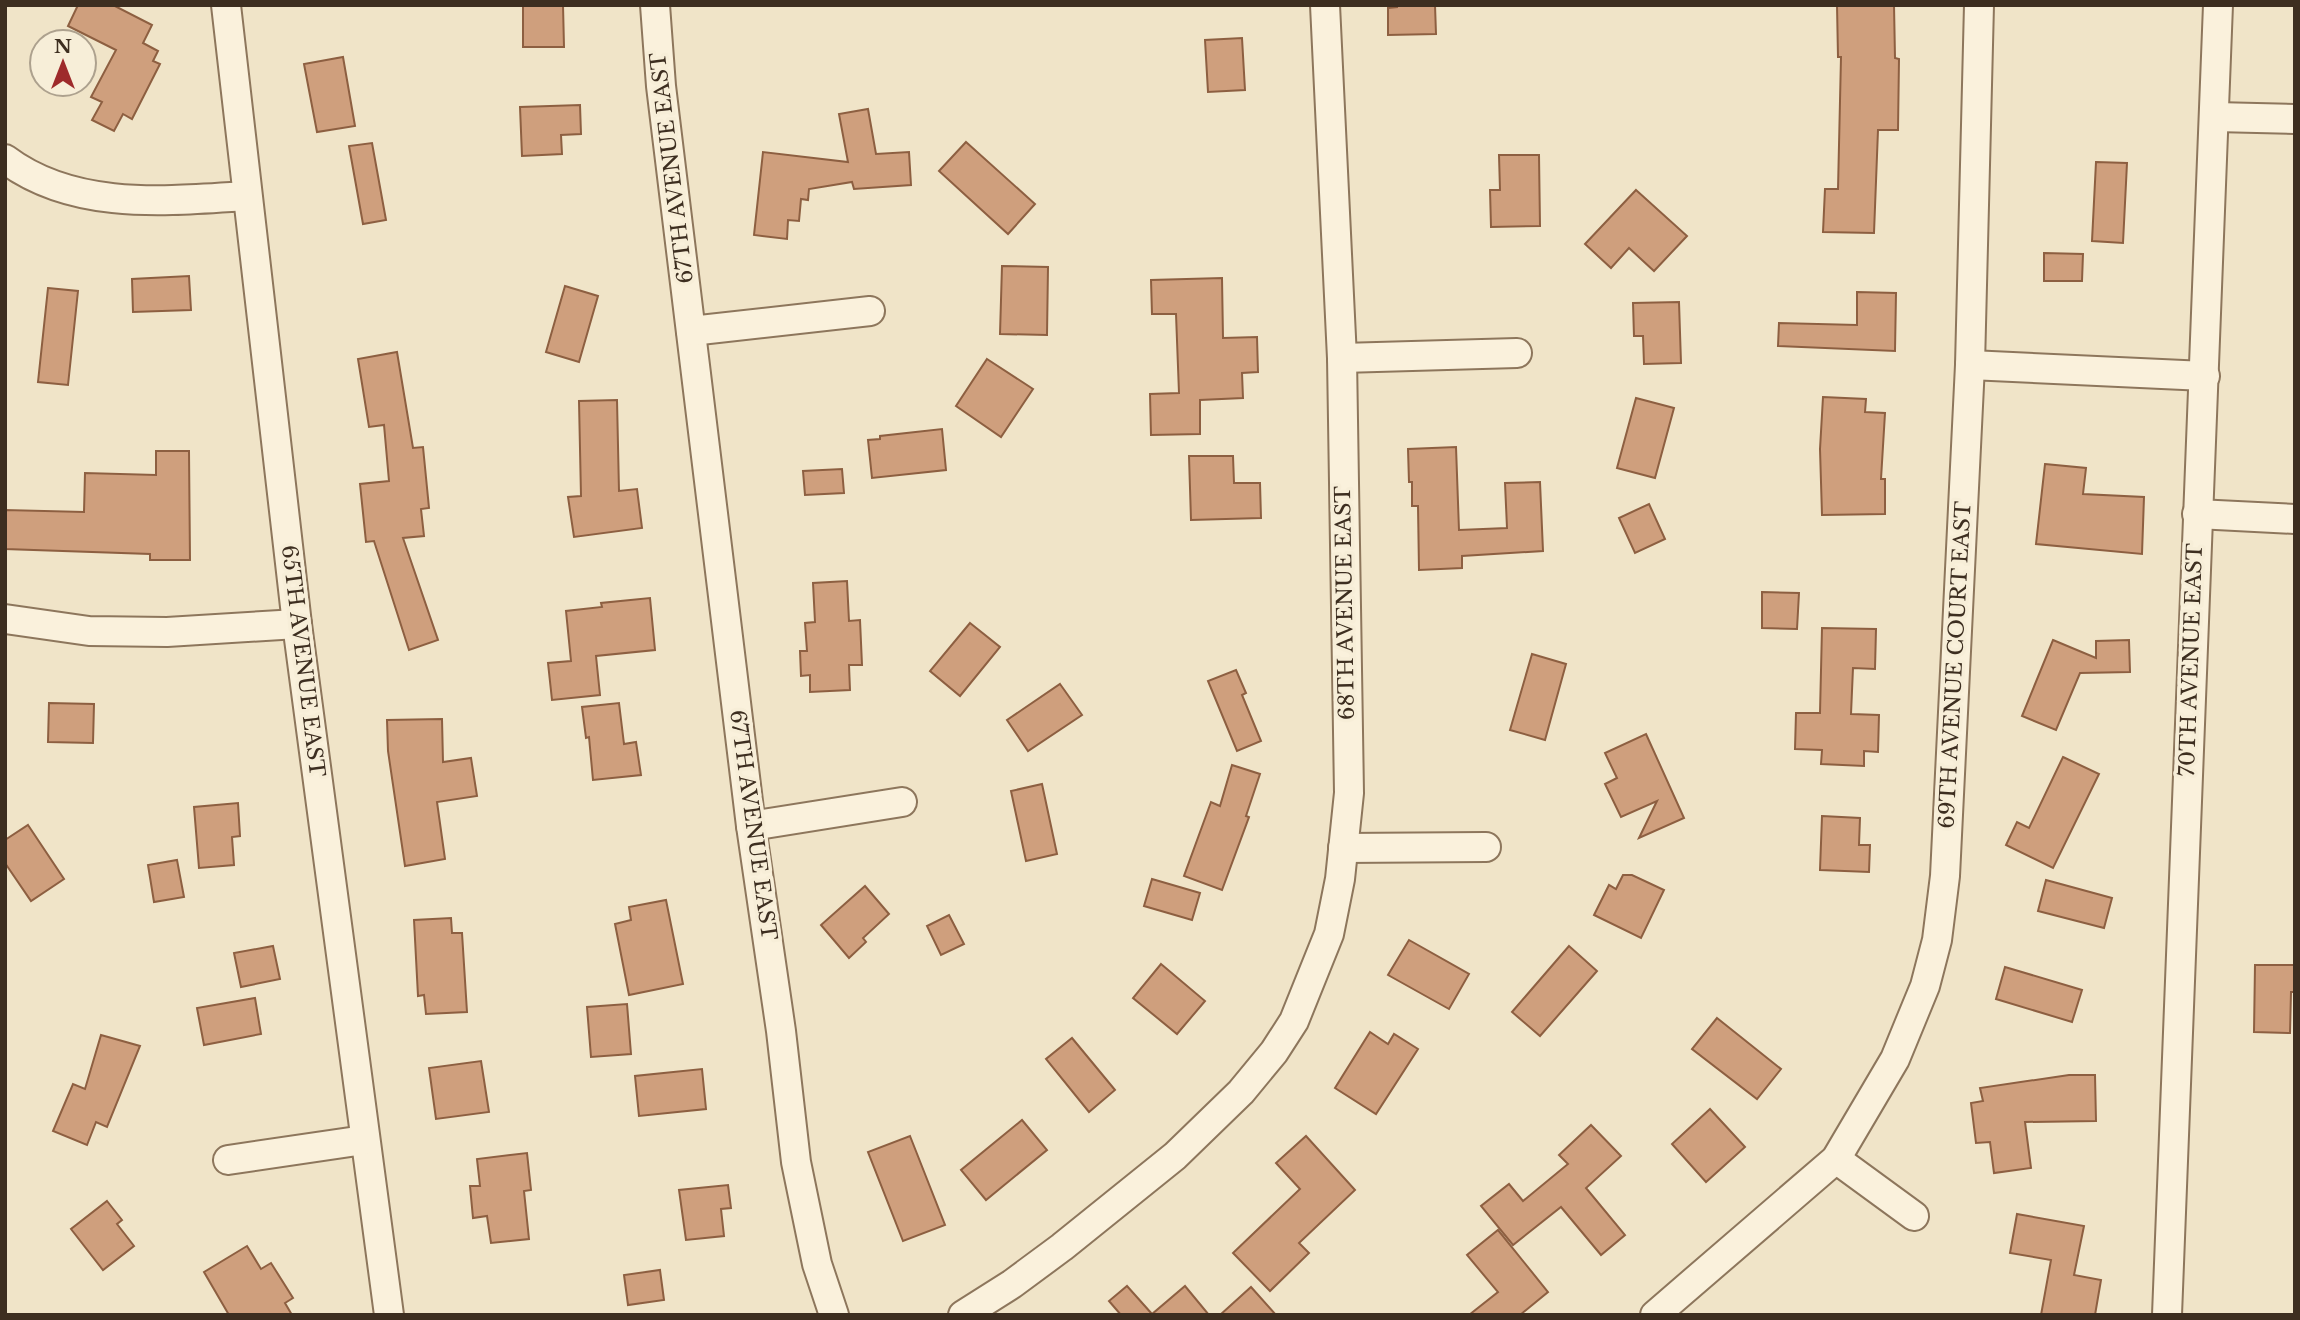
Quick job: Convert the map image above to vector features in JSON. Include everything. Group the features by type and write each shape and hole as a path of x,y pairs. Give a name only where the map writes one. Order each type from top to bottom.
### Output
{"street":[{"name":"65TH AVENUE EAST","path":"226,5 297,624 389,1315"},
{"name":"67TH AVENUE EAST","path":"655,5 661,86 751,826 781,1031 796,1162 817,1264 834,1315"},
{"name":"68TH AVENUE EAST","path":"963,1315 1012,1284 1062,1247 1175,1156 1241,1091 1275,1052 1294,1021 1329,934 1340,879 1349,793 1342,358 1325,5"},
{"name":"69TH AVENUE COURT EAST","path":"1655,1315 1836,1158 1895,1059 1924,986 1937,940 1945,876 1970,365 1979,5"},
{"name":"70TH AVENUE EAST","path":"2167,1315 2197,514 2206,376 2218,5"},
{"path":"2215,117 2295,119"},
{"path":"5,159 37,180 83,194 173,201 247,196"},
{"path":"691,331 870,312"},
{"path":"1342,358 1517,353"},
{"path":"1970,365 2206,376"},
{"path":"2197,514 2283,518"},
{"path":"5,619 89,631 167,632 297,624"},
{"path":"751,826 902,802"},
{"path":"1343,848 1486,847"},
{"path":"228,1160 364,1140"},
{"path":"1836,1158 1914,1216"}],"building":[{"path":"78,5 113,5 152,25 143,43 158,51 153,61 160,64 132,119 123,114 114,131 92,120 102,102 93,98 98,98 98,84 116,50 98,41 98,28 68,26"},
{"path":"523,5 563,5 564,47 523,47"},
{"path":"1397,5 1435,5 1436,34 1388,35 1388,8"},
{"path":"1837,5 1894,5 1895,58 1899,59 1898,130 1878,130 1874,233 1823,232 1825,189 1838,189 1841,57 1838,57"},
{"path":"1242,38 1245,90 1208,92 1205,40"},
{"path":"343,57 355,126 317,132 304,64"},
{"path":"580,105 581,134 561,135 562,154 522,156 520,107"},
{"path":"868,109 876,154 909,152 911,185 854,189 852,182 809,189 808,200 801,199 799,221 788,220 787,239 754,235 763,152 848,162 839,114"},
{"path":"966,142 1035,204 1008,234 939,171"},
{"path":"372,143 386,220 363,224 349,146"},
{"path":"1499,155 1539,155 1540,226 1491,227 1490,190 1500,190"},
{"path":"2096,162 2127,163 2123,243 2092,241"},
{"path":"1636,190 1687,236 1654,271 1629,248 1611,268 1585,244"},
{"path":"2044,253 2083,254 2082,281 2044,281"},
{"path":"1002,266 1048,267 1047,335 1000,334"},
{"path":"189,276 191,310 133,312 132,279"},
{"path":"1222,278 1223,338 1257,337 1258,372 1242,373 1243,398 1200,400 1200,434 1151,435 1150,394 1179,393 1176,314 1152,314 1151,280"},
{"path":"565,286 598,296 579,362 546,352"},
{"path":"48,288 78,291 68,385 38,382"},
{"path":"1857,292 1896,293 1895,351 1778,346 1779,323 1857,325"},
{"path":"1679,302 1681,363 1644,364 1643,336 1634,336 1633,303"},
{"path":"397,352 413,448 423,447 429,508 421,509 424,536 403,538 438,640 409,650 374,541 366,542 360,484 389,481 384,425 369,427 358,359"},
{"path":"987,359 1033,389 1001,437 956,406"},
{"path":"1823,397 1866,399 1865,412 1885,413 1881,479 1885,479 1885,514 1822,515 1820,449"},
{"path":"1636,398 1674,408 1655,478 1617,468"},
{"path":"617,400 619,491 637,489 642,528 574,537 568,497 581,496 579,401"},
{"path":"942,429 946,470 872,478 868,440 880,439 880,436"},
{"path":"1456,447 1459,530 1507,528 1505,483 1540,482 1543,551 1462,556 1462,568 1419,570 1418,506 1412,506 1408,449"},
{"path":"156,451 189,451 190,560 150,560 150,554 5,549 5,510 84,512 85,473 156,475"},
{"path":"1189,456 1233,456 1234,483 1260,483 1261,518 1191,520"},
{"path":"2045,464 2086,468 2083,494 2144,497 2142,554 2036,544"},
{"path":"842,469 844,493 805,495 803,471"},
{"path":"1649,504 1665,539 1635,553 1619,518"},
{"path":"847,581 849,621 860,620 862,665 849,665 850,690 810,692 810,675 801,676 800,651 807,651 805,623 815,622 813,583"},
{"path":"1762,592 1799,593 1797,629 1762,628"},
{"path":"650,598 655,650 596,656 600,695 552,700 548,663 571,661 566,611 602,607 601,603"},
{"path":"970,623 1000,647 960,696 930,671"},
{"path":"1822,628 1876,629 1875,669 1853,668 1851,714 1879,715 1878,752 1864,751 1864,766 1821,764 1822,750 1795,749 1796,713 1820,713"},
{"path":"2053,640 2096,658 2096,641 2129,640 2130,672 2080,673 2056,730 2022,716"},
{"path":"1532,654 1566,664 1545,740 1510,730"},
{"path":"1236,670 1246,693 1242,695 1261,741 1237,751 1208,681"},
{"path":"1060,684 1082,715 1028,751 1007,720"},
{"path":"49,703 94,704 93,743 48,742"},
{"path":"619,703 624,744 636,742 641,775 593,780 589,737 586,738 582,707"},
{"path":"442,719 443,762 471,758 477,796 437,802 445,859 405,866 388,751 387,720"},
{"path":"1646,734 1684,818 1639,838 1657,801 1621,817 1605,784 1617,778 1605,753"},
{"path":"2063,757 2099,774 2053,868 2006,845 2017,822 2029,828"},
{"path":"1232,765 1260,774 1246,816 1249,817 1222,890 1184,876 1211,802 1220,806"},
{"path":"1042,784 1057,854 1026,861 1011,791"},
{"path":"238,803 240,836 232,837 234,865 199,868 194,807"},
{"path":"1822,816 1860,818 1859,845 1870,845 1869,872 1820,870"},
{"path":"28,825 64,879 31,901 5,863 5,840"},
{"path":"177,860 184,897 154,902 148,865"},
{"path":"1623,875 1632,875 1664,890 1641,938 1594,915 1609,885 1616,889"},
{"path":"1152,879 1200,893 1192,920 1144,906"},
{"path":"2046,880 2112,898 2104,928 2038,911"},
{"path":"865,886 889,914 863,938 866,942 849,958 821,925"},
{"path":"666,900 683,984 629,995 615,924 631,920 629,907"},
{"path":"949,915 964,944 941,955 927,926"},
{"path":"451,918 452,933 462,933 467,1012 426,1014 424,995 418,996 414,920"},
{"path":"1409,940 1469,974 1449,1009 1388,975"},
{"path":"273,946 280,979 241,987 234,953"},
{"path":"1569,946 1597,971 1540,1036 1512,1012"},
{"path":"1161,964 1205,1001 1177,1034 1133,998"},
{"path":"2255,965 2295,965 2290,1033 2254,1032"},
{"path":"2005,967 2082,990 2072,1022 1996,999"},
{"path":"255,998 261,1034 204,1045 197,1008"},
{"path":"627,1004 631,1054 591,1057 587,1007"},
{"path":"1717,1018 1781,1069 1757,1099 1692,1049"},
{"path":"1370,1032 1388,1044 1394,1034 1418,1049 1376,1114 1335,1088"},
{"path":"101,1035 140,1046 107,1127 96,1122 87,1145 53,1131 73,1084 85,1089"},
{"path":"1072,1038 1115,1090 1089,1112 1046,1059"},
{"path":"481,1061 489,1112 436,1119 429,1068"},
{"path":"702,1069 706,1109 639,1116 635,1076"},
{"path":"2069,1075 2095,1075 2096,1121 2025,1122 2031,1168 1994,1173 1990,1142 1976,1143 1971,1103 1983,1101 1980,1088"},
{"path":"1710,1109 1745,1147 1706,1182 1672,1144"},
{"path":"1022,1120 1047,1150 986,1200 961,1170"},
{"path":"1591,1125 1621,1156 1586,1188 1625,1235 1601,1255 1561,1207 1513,1245 1481,1206 1509,1184 1523,1201 1568,1164 1559,1155"},
{"path":"910,1136 945,1225 903,1241 868,1152"},
{"path":"1306,1136 1355,1190 1299,1243 1309,1253 1270,1291 1233,1253 1300,1189 1276,1163"},
{"path":"527,1153 531,1190 524,1191 529,1239 491,1243 487,1216 473,1218 470,1186 480,1186 477,1159"},
{"path":"728,1185 731,1208 721,1209 724,1236 686,1240 679,1190"},
{"path":"107,1201 122,1220 117,1224 134,1246 103,1270 71,1229"},
{"path":"2017,1214 2084,1226 2074,1275 2101,1280 2095,1315 2041,1315 2051,1260 2010,1253"},
{"path":"1498,1230 1548,1292 1520,1315 1469,1315 1498,1292 1467,1255"},
{"path":"247,1246 261,1269 271,1263 293,1298 285,1303 292,1315 229,1315 204,1272"},
{"path":"660,1270 664,1300 628,1305 624,1275"},
{"path":"1127,1286 1152,1314 1185,1286 1209,1315 1121,1315 1109,1301"},
{"path":"1251,1287 1276,1315 1220,1315"}]}
